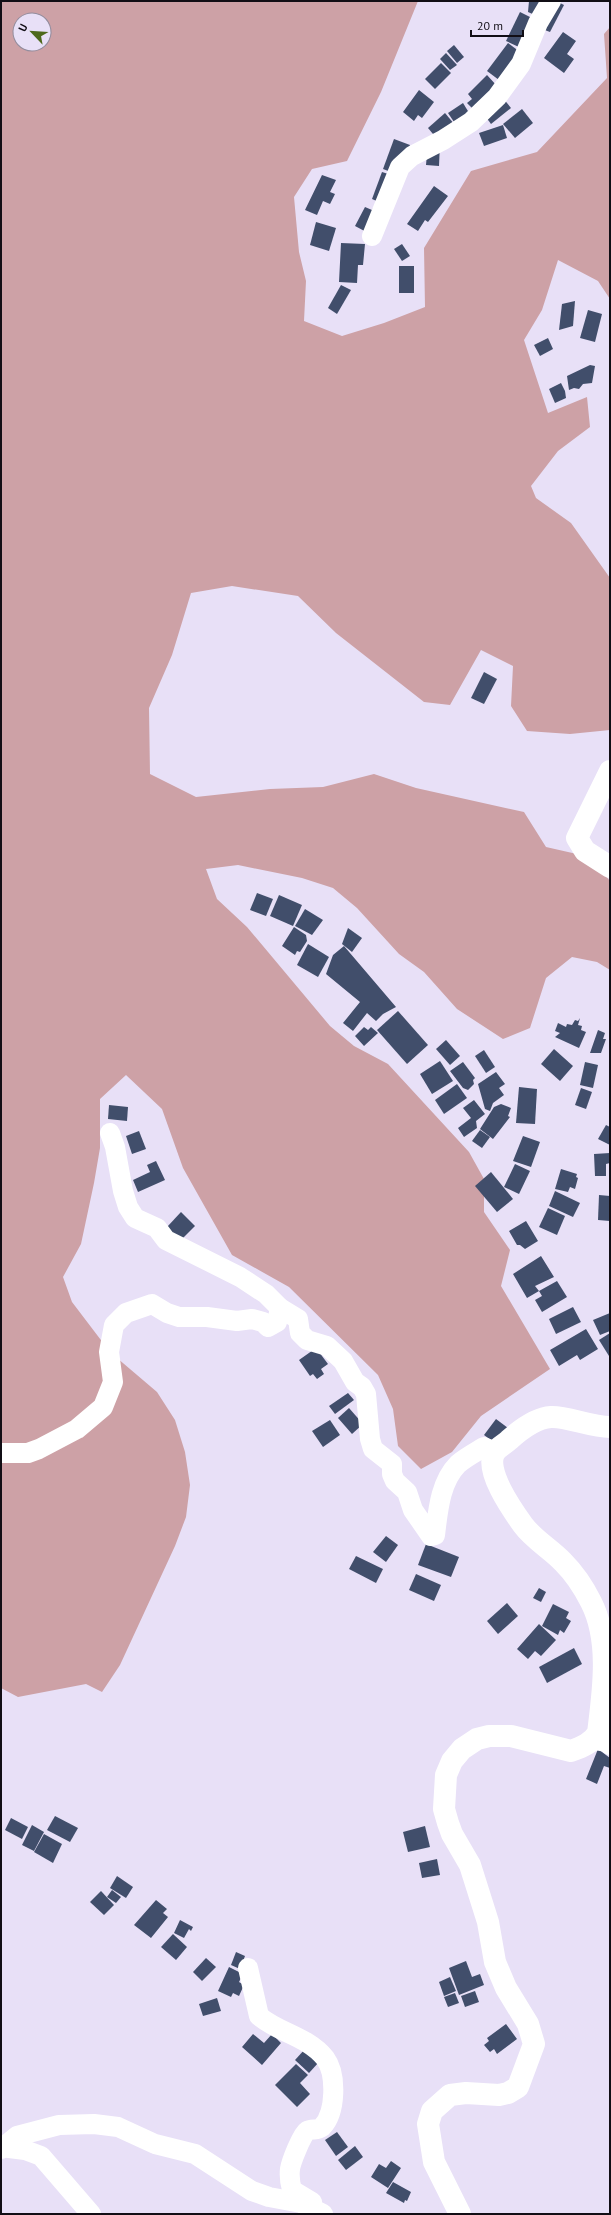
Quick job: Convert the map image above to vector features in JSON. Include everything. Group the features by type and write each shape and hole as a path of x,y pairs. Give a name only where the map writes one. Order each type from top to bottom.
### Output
{"street":[{"path":"372,236 400,167 412,156 443,140 471,122 497,97 521,64 538,23 551,1"},
{"path":"610,771 577,838 585,851 610,867"},
{"path":"110,1133 115,1147 123,1191 134,1218 157,1228 166,1240 240,1277 266,1294 280,1308 298,1319 300,1334 307,1340 327,1346 343,1361 355,1382 362,1387 366,1394 370,1439 373,1448 392,1464 392,1474 395,1481 407,1492 413,1510 431,1536 435,1535 438,1508 444,1486 457,1465 484,1447 495,1452"},
{"path":"1,1453 28,1453 39,1449 77,1429 104,1407 113,1382 109,1367 110,1338 114,1325 126,1313 152,1304 167,1313 179,1317 207,1317 237,1321 252,1319 262,1322 268,1327 277,1322 280,1308"},
{"path":"460,2214 434,2162 428,2124 432,2110 450,2094 466,2093 498,2095 508,2093 518,2087 534,2044 528,2024 506,1988 495,1962 488,1922 470,1865 452,1834 448,1823 444,1808 446,1775 452,1761 462,1749 477,1739 489,1736 511,1736 572,1751 602,1743 598,1733 604,1680 602,1650 597,1619 591,1602 563,1562 523,1525 503,1495 495,1477 493,1463 495,1452 516,1434 539,1419 552,1417 600,1427 610,1427"},
{"path":"248,1968 259,2016 264,2021 304,2040 315,2048 326,2059 334,2080 334,2094 323,2125 318,2129 311,2129 304,2134 290,2167 289,2180 292,2190 315,2204 324,2214"},
{"path":"1,2147 17,2136 59,2125 94,2124 118,2127 155,2144 194,2154 252,2191 269,2197 301,2203 324,2214"},
{"path":"1,2147 25,2150 41,2156 91,2214"}],"shaded area":[{"path":"1,1 418,1 381,92 347,161 312,169 294,197 299,252 306,281 304,321 342,336 384,323 425,307 424,248 471,171 537,152 607,78 604,34 610,27 610,299 598,281 558,260 542,310 524,340 548,413 587,397 590,427 558,451 531,486 536,498 571,523 610,578 610,730 570,734 527,731 511,706 513,666 481,650 450,705 424,702 336,633 298,596 232,586 191,593 172,655 149,708 150,774 196,797 270,789 323,787 374,774 416,788 524,812 546,847 590,857 610,881 610,970 597,962 572,957 546,978 530,1028 503,1039 457,1009 424,972 399,954 357,908 333,888 302,878 238,865 206,869 217,899 247,927 330,1026 354,1046 388,1064 469,1152 484,1179 484,1212 510,1250 501,1286 550,1369 481,1416 452,1452 421,1469 398,1446 393,1409 378,1375 289,1287 232,1255 183,1168 162,1109 126,1075 100,1099 100,1148 94,1183 81,1244 63,1277 72,1302 110,1352 157,1392 175,1420 185,1452 190,1485 186,1517 175,1546 120,1665 102,1692 86,1684 18,1697 1,1688"}],"building":[{"path":"529,1 543,1 537,16 528,12"},
{"path":"556,1 564,5 550,32 542,29"},
{"path":"520,12 536,20 521,48 506,41"},
{"path":"563,32 576,41 567,54 574,59 564,73 544,58"},
{"path":"508,43 524,55 499,80 487,71"},
{"path":"454,45 464,57 457,63 447,51"},
{"path":"446,53 457,65 450,70 440,59"},
{"path":"441,63 451,73 435,89 425,79"},
{"path":"487,75 497,86 473,109 467,103 472,99 468,94"},
{"path":"419,90 434,102 422,118 418,115 414,121 403,112"},
{"path":"503,98 511,108 491,124 483,113"},
{"path":"463,103 471,116 456,125 448,113"},
{"path":"522,109 533,123 515,138 503,124"},
{"path":"445,113 455,125 438,140 428,128"},
{"path":"503,125 507,138 484,146 479,133"},
{"path":"394,139 410,145 399,175 383,169"},
{"path":"428,143 440,143 439,166 426,165"},
{"path":"382,172 398,177 386,205 372,199"},
{"path":"322,175 336,180 330,192 335,194 330,204 323,201 317,215 305,210"},
{"path":"434,186 448,196 428,222 425,220 418,231 407,224"},
{"path":"375,205 372,235 355,226 365,207 372,210"},
{"path":"316,222 336,228 329,251 310,245"},
{"path":"341,243 365,244 363,265 358,265 357,283 339,282"},
{"path":"402,244 410,256 402,261 394,249"},
{"path":"399,266 414,266 414,293 399,293"},
{"path":"341,285 351,290 337,314 328,308"},
{"path":"575,301 573,326 559,330 562,304"},
{"path":"588,310 602,314 595,342 580,338"},
{"path":"548,338 553,349 540,356 534,345"},
{"path":"590,365 595,366 592,383 583,384 579,389 574,388 569,390 567,376"},
{"path":"561,383 565,391 566,398 555,403 549,389"},
{"path":"484,672 497,679 484,704 471,698"},
{"path":"257,893 273,899 266,916 250,910"},
{"path":"279,895 302,905 293,926 270,916"},
{"path":"305,909 323,920 312,935 295,926"},
{"path":"294,927 306,935 307,941 300,952 297,951 295,955 282,946"},
{"path":"348,928 362,938 352,952 342,944"},
{"path":"308,944 329,957 318,977 297,965"},
{"path":"344,946 396,1007 383,1014 376,1021 367,1013 353,1031 343,1023 360,1002 326,974 333,955"},
{"path":"398,1011 428,1045 407,1064 377,1030"},
{"path":"580,1018 578,1025 582,1026 581,1030 586,1032 579,1048 555,1037 560,1033 555,1031 558,1023 566,1027 567,1024 572,1025 575,1020 578,1021"},
{"path":"364,1027 368,1030 371,1027 378,1033 364,1046 355,1036"},
{"path":"598,1030 605,1033 603,1039 606,1039 601,1053 590,1053"},
{"path":"446,1040 460,1056 450,1065 436,1049"},
{"path":"554,1049 573,1066 560,1081 541,1064"},
{"path":"484,1050 495,1067 486,1073 475,1056"},
{"path":"440,1061 453,1081 432,1094 420,1074"},
{"path":"463,1062 475,1078 473,1080 474,1084 468,1090 463,1088 450,1071"},
{"path":"585,1062 598,1065 593,1088 580,1085"},
{"path":"496,1072 505,1084 499,1088 504,1095 493,1103 490,1111 485,1109 478,1084"},
{"path":"457,1084 467,1098 444,1114 435,1100"},
{"path":"519,1087 537,1089 535,1124 516,1123"},
{"path":"581,1088 592,1092 586,1109 575,1105"},
{"path":"474,1100 485,1114 476,1121 477,1128 464,1137 458,1128 471,1118 463,1108"},
{"path":"501,1104 511,1108 508,1116 510,1117 493,1139 480,1129 494,1107"},
{"path":"109,1105 128,1107 127,1121 108,1119"},
{"path":"606,1125 610,1127 610,1145 598,1139"},
{"path":"480,1130 490,1137 482,1148 472,1141"},
{"path":"139,1131 146,1149 132,1154 126,1136"},
{"path":"523,1136 540,1142 531,1167 513,1161"},
{"path":"610,1153 610,1163 606,1164 606,1176 595,1176 594,1154"},
{"path":"156,1161 165,1180 138,1192 133,1180 150,1172 147,1165"},
{"path":"515,1164 530,1171 519,1194 504,1187"},
{"path":"561,1169 577,1174 576,1177 578,1178 575,1189 570,1187 568,1192 555,1189"},
{"path":"491,1172 513,1199 497,1212 475,1186"},
{"path":"555,1191 580,1203 573,1217 549,1206"},
{"path":"599,1195 610,1196 610,1221 598,1220"},
{"path":"548,1208 565,1216 557,1235 539,1227"},
{"path":"181,1212 195,1226 180,1241 167,1227"},
{"path":"526,1221 538,1241 525,1249 520,1245 517,1245 509,1231"},
{"path":"541,1256 554,1277 535,1286 539,1291 527,1298 513,1274"},
{"path":"557,1281 567,1297 542,1312 535,1300 542,1296 539,1291"},
{"path":"573,1307 581,1322 556,1334 549,1319"},
{"path":"610,1313 610,1331 600,1335 593,1320"},
{"path":"586,1329 598,1349 580,1360 577,1355 559,1366 550,1350"},
{"path":"610,1333 610,1355 609,1356 599,1340"},
{"path":"316,1348 328,1364 321,1369 324,1374 317,1379 313,1374 310,1376 299,1360"},
{"path":"348,1393 354,1400 335,1414 329,1406"},
{"path":"349,1408 363,1424 352,1434 338,1418"},
{"path":"496,1419 508,1428 496,1444 484,1435"},
{"path":"330,1420 340,1435 323,1447 312,1431"},
{"path":"386,1536 398,1545 386,1562 373,1552"},
{"path":"426,1544 459,1557 451,1577 418,1565"},
{"path":"356,1556 383,1569 376,1583 349,1569"},
{"path":"416,1574 441,1585 434,1601 409,1590"},
{"path":"539,1588 546,1592 541,1602 533,1598"},
{"path":"507,1603 518,1616 498,1634 487,1621"},
{"path":"553,1604 569,1612 566,1618 571,1621 564,1633 560,1630 558,1635 542,1626"},
{"path":"539,1624 556,1640 541,1656 535,1651 528,1659 517,1649"},
{"path":"574,1648 582,1664 547,1683 539,1667"},
{"path":"598,1749 610,1758 610,1768 604,1766 597,1784 586,1779"},
{"path":"55,1816 78,1828 70,1842 47,1830"},
{"path":"11,1818 28,1827 22,1839 5,1830"},
{"path":"32,1825 44,1832 34,1851 22,1845"},
{"path":"425,1826 430,1847 408,1852 403,1832"},
{"path":"44,1834 62,1844 53,1863 34,1852"},
{"path":"437,1859 440,1875 422,1878 419,1863"},
{"path":"117,1876 133,1887 126,1898 110,1888"},
{"path":"112,1890 121,1897 116,1903 107,1897"},
{"path":"101,1891 114,1905 104,1915 90,1902"},
{"path":"156,1900 167,1909 163,1913 168,1917 151,1938 134,1925"},
{"path":"180,1920 193,1927 191,1931 189,1929 184,1938 174,1933"},
{"path":"173,1934 187,1947 176,1960 161,1947"},
{"path":"236,1952 245,1956 240,1969 231,1965"},
{"path":"206,1958 216,1967 202,1981 193,1972"},
{"path":"466,1961 472,1977 480,1974 484,1985 459,1995 449,1968"},
{"path":"229,1967 243,1974 239,1982 244,1985 239,1996 233,1993 231,1997 218,1991"},
{"path":"450,1977 456,1991 444,1996 439,1982"},
{"path":"475,1991 479,2002 465,2007 461,1996"},
{"path":"455,1993 459,2003 448,2007 444,1997"},
{"path":"217,1998 221,2011 203,2016 199,2004"},
{"path":"506,2024 517,2039 497,2054 494,2049 490,2052 484,2045 489,2041 487,2038"},
{"path":"253,2034 264,2043 272,2034 281,2043 262,2065 242,2047"},
{"path":"305,2049 319,2062 309,2073 295,2060"},
{"path":"296,2064 308,2075 300,2083 310,2094 297,2107 275,2085"},
{"path":"337,2132 348,2147 336,2156 325,2140"},
{"path":"355,2146 363,2157 346,2170 338,2160"},
{"path":"391,2161 401,2168 388,2188 371,2177 379,2164 386,2168"},
{"path":"393,2182 411,2192 407,2201 405,2200 404,2203 386,2193"}]}
